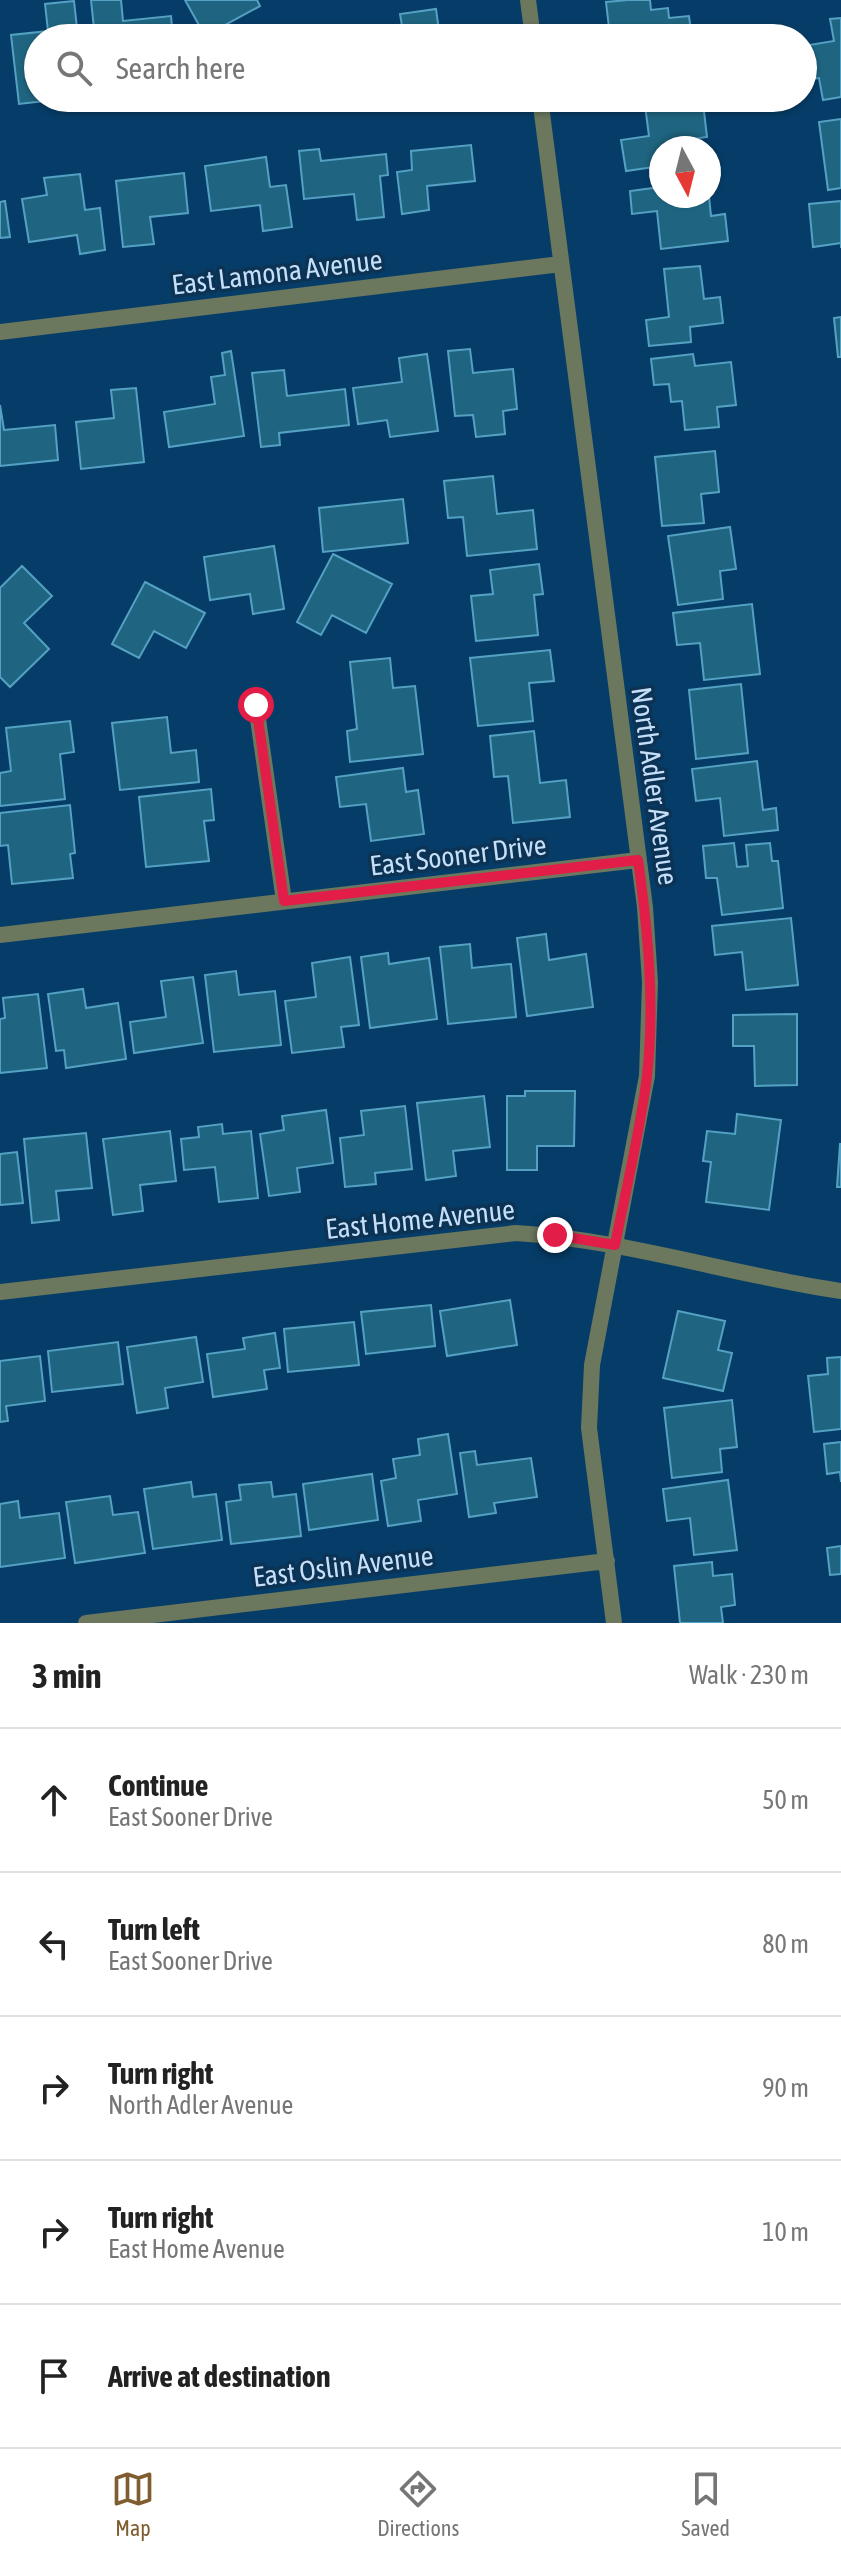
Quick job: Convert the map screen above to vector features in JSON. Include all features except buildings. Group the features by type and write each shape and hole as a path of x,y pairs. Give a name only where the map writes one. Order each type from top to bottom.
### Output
{"street":[{"path":"528,0 531,24"},
{"name":"North Adler Avenue","path":"542,112 638,860 650,982 647,1076 592,1365 589,1428 614,1623"},
{"name":"East Lamona Avenue","path":"0,332 561,264"},
{"path":"256,705 284,901"},
{"name":"East Sooner Drive","path":"0,935 638,860"},
{"name":"East Home Avenue","path":"0,1292 516,1233 555,1235 615,1245 841,1291"},
{"name":"East Oslin Avenue","path":"86,1623 607,1561"}],"route":[{"path":"256,705 284,901 638,860 645,907 650,1033 647,1076 615,1245 555,1235"}]}
